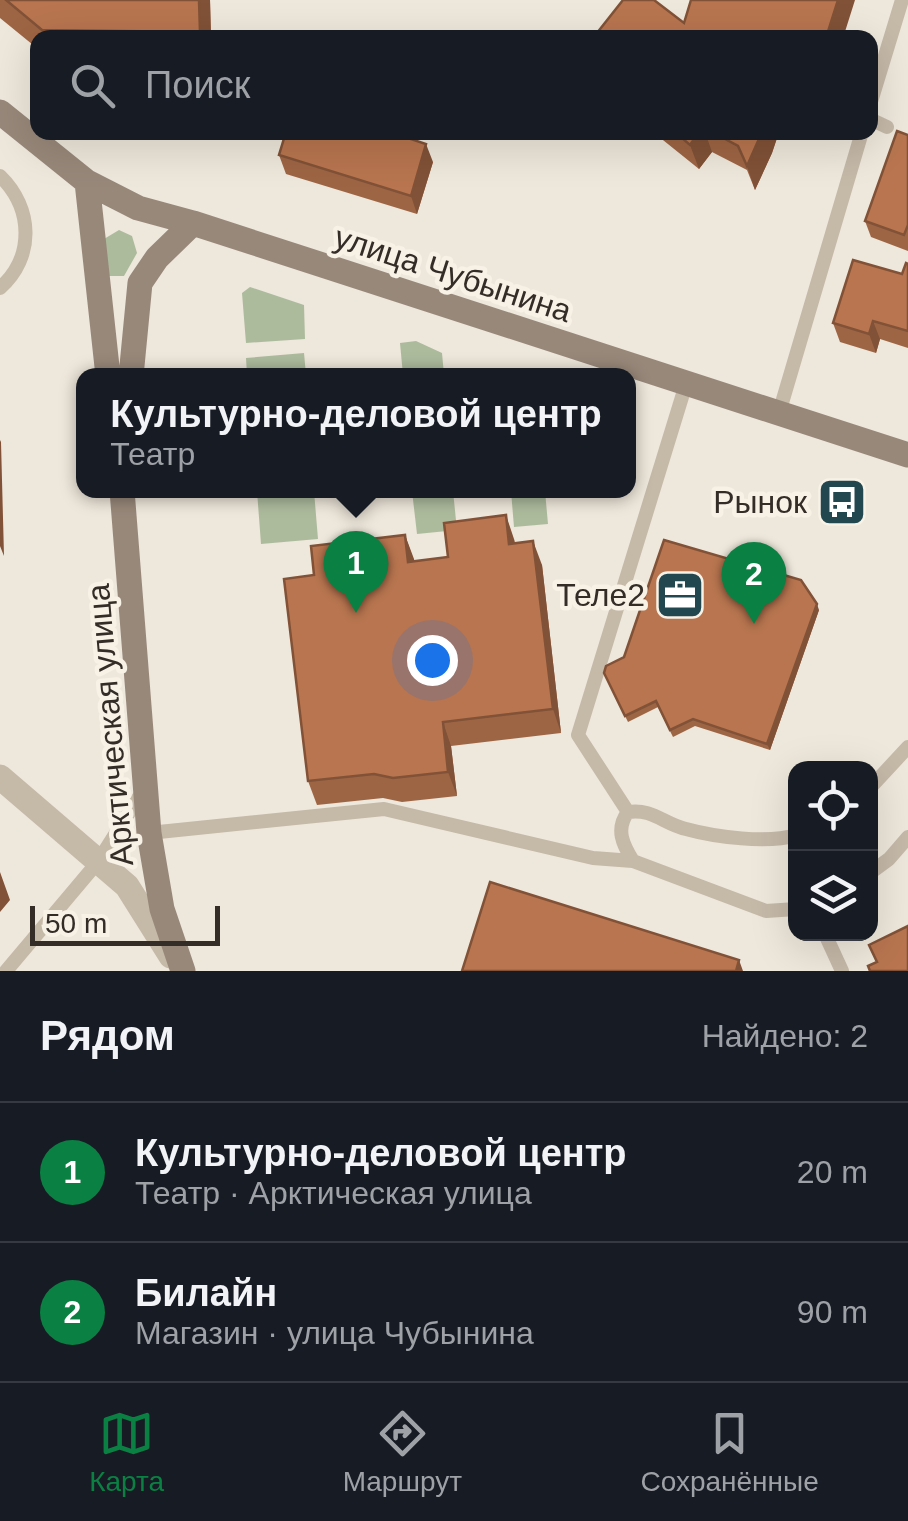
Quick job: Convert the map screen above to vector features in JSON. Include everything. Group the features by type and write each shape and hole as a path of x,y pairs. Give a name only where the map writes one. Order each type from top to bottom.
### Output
{"main road":[{"name":"улица Чубынина","path":"0,112 30,136"},
{"name":"улица Чубынина","path":"34,140 86,182 138,208 908,455"},
{"path":"86,182 107,368"},
{"path":"133,368 140,283 157,258 193,223"},
{"name":"Арктическая улица","path":"123,498 149,833 162,909 181,971"},
{"name":"Арктическая улица","path":"127,530 130,498"}],"street":[{"path":"0,777 127,886 181,971"}],"lane":[{"path":"878,79 902,0"},
{"path":"878,123 887,127"},
{"path":"779,413 860,140"},
{"path":"0,176 23,209 27,231 22,260 0,288"},
{"path":"628,812 578,735 686,384"},
{"path":"878,779 908,747"},
{"path":"6,971 97,863 145,789"},
{"path":"149,833 384,809 592,858 633,861 766,911 788,910"},
{"path":"628,812 649,811 683,829 702,832 778,840 788,837"},
{"path":"628,812 620,828 633,861"},
{"path":"878,867 908,837"},
{"path":"828,941 842,971"}],"green space":[{"path":"119,230 132,236 137,253 124,276 105,276 104,239"},
{"path":"250,287 304,305 305,339 246,343 242,293"},
{"path":"416,341 442,353 443,368 402,368 400,343"},
{"path":"304,353 305,368 247,368 246,358"},
{"path":"258,498 315,498 318,539 261,544"},
{"path":"413,498 454,498 457,530 417,534"},
{"path":"512,498 546,498 548,524 514,527"}],"building":[{"path":"6,0 199,0 200,30 42,30"},
{"path":"623,0 654,0 684,23 691,0 838,0 829,30 599,30"},
{"path":"897,131 908,135 908,225 904,235 865,221"},
{"path":"284,140 414,140 426,144 411,196 279,155"},
{"path":"727,140 758,140 747,166 738,146"},
{"path":"853,260 902,274 908,264 908,331 873,321 869,334 833,323"},
{"path":"506,515 509,544 533,541 553,709 443,722 448,772 308,781 284,579 314,575 311,546 405,535 408,562 448,557 444,523"},
{"path":"664,540 801,580 817,604 767,744 693,719 670,730 656,701 625,716 604,673 606,666 624,657"},
{"path":"490,882 739,960 736,971 462,971"},
{"path":"908,926 908,971 870,971 868,966 877,962 869,945"}],"place":[{"name":"Рынок","path":"842,502"},
{"name":"Теле2","path":"680,595"},
{"name":"Культурно-деловой центр","path":"356,613"},
{"name":"Билайн","path":"754,624"}]}
